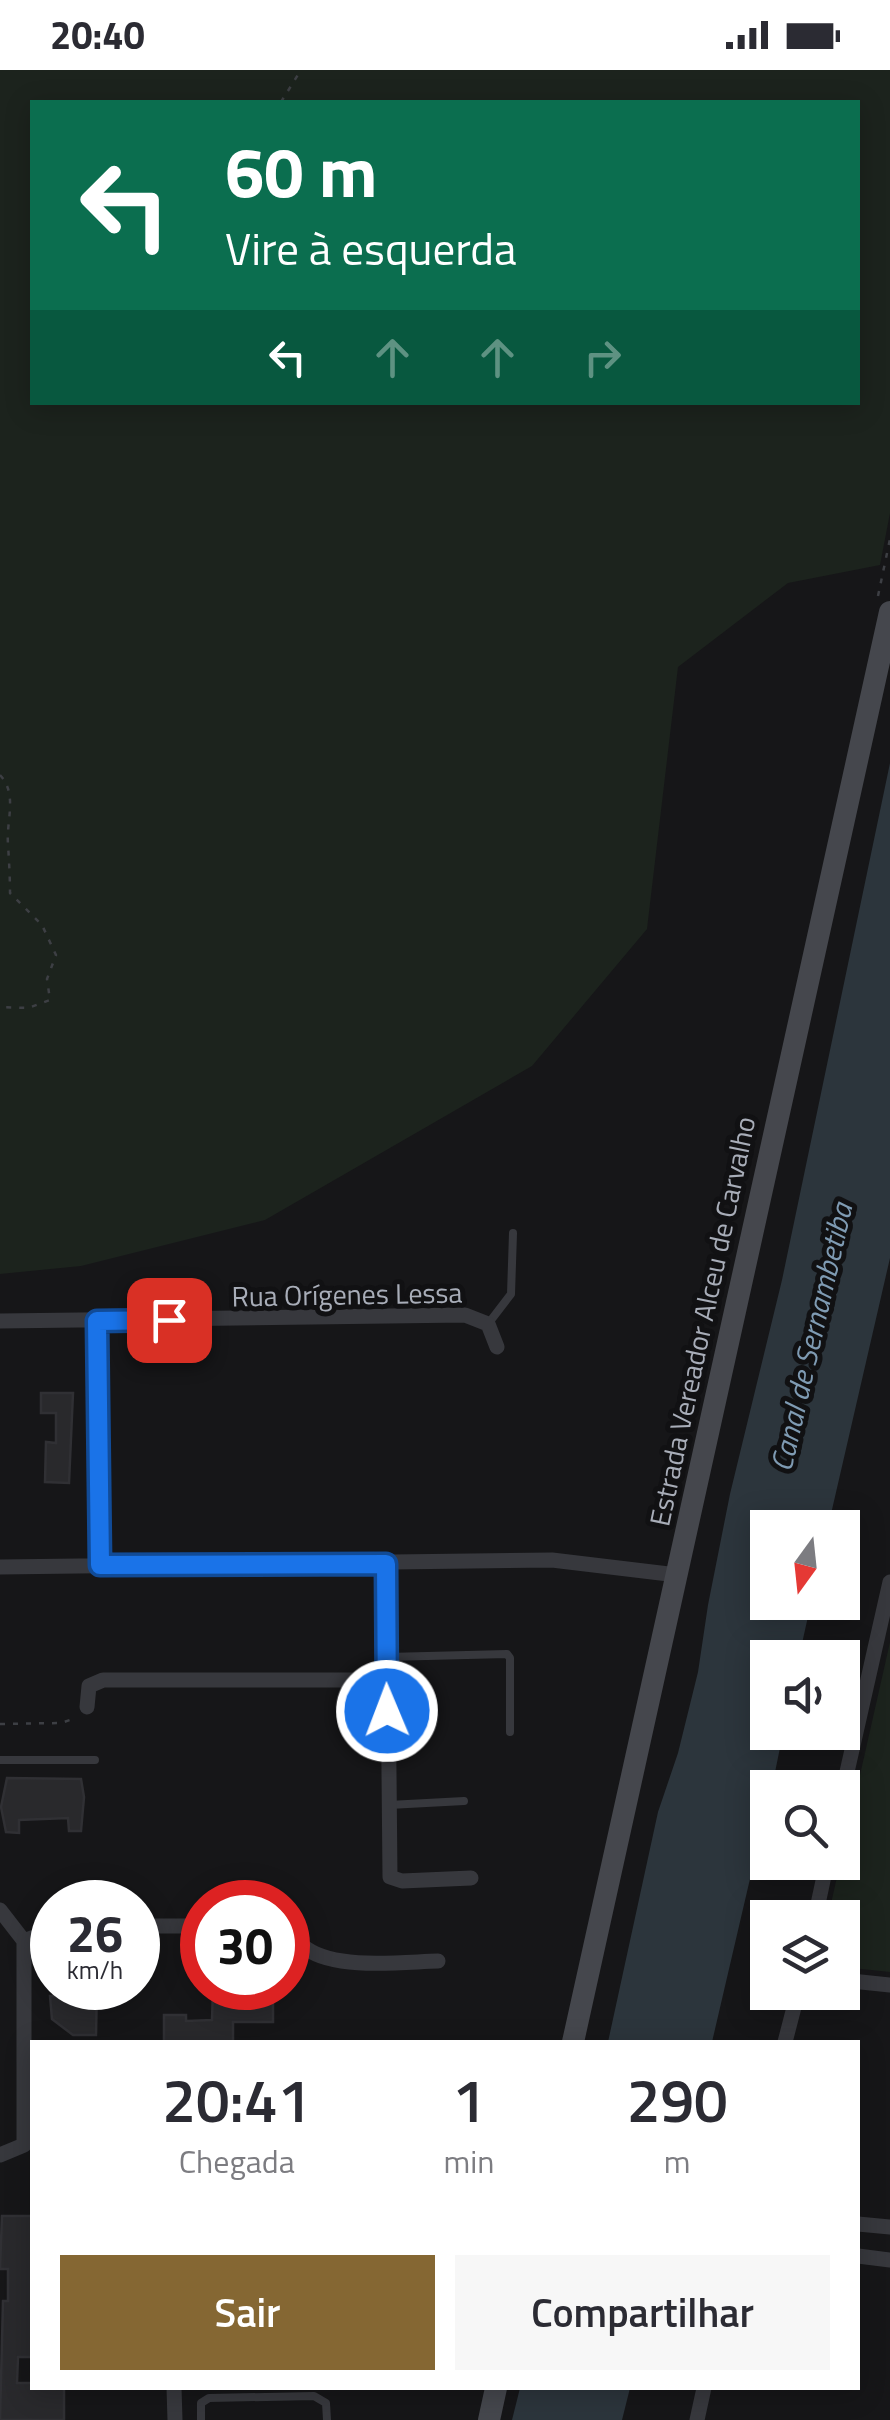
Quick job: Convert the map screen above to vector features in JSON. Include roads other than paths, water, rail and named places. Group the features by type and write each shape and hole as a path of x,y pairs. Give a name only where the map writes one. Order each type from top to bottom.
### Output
{"street":[{"name":"Estrada Vereador Alceu de Carvalho","path":"573,2040 890,612"},
{"name":"Rua Orígenes Lessa","path":"0,1321 465,1315 488,1324 497,1346"},
{"path":"97,1321 100,1565"},
{"path":"0,1567 552,1560 676,1576"},
{"path":"386,1564 390,1877 402,1882 471,1878"},
{"path":"847,1770 890,1582"},
{"path":"87,1707 88,1686 103,1680 387,1680"},
{"path":"0,1910 24,1941 28,2148 0,2155"},
{"path":"24,1941 30,1939"},
{"path":"310,1951 362,1962 438,1961"},
{"path":"860,1982 890,1985"},
{"path":"786,2040 793,2010"},
{"path":"860,2224 890,2227"},
{"path":"860,2256 890,2260"},
{"path":"174,2390 175,2420"},
{"path":"489,2420 496,2390"},
{"path":"697,2420 704,2390"}],"lane":[{"path":"488,1324 512,1294 514,1233"},
{"path":"387,1658 508,1654 510,1732"},
{"path":"0,1760 96,1760"},
{"path":"389,1805 464,1801"},
{"path":"201,2420 201,2403 209,2398 314,2396 326,2403 326,2420"}],"water":[{"name":"Canal de Sernambetiba","path":"890,763 890,1258 832,1510 750,1510 750,1620 807,1620 803,1640 750,1640 750,1750 780,1750 775,1770 750,1770 750,1879 712,2040 608,2040 658,1812 678,1753 698,1672 730,1494 782,1280"},
{"path":"520,2390 630,2390 622,2420 512,2420"}]}
